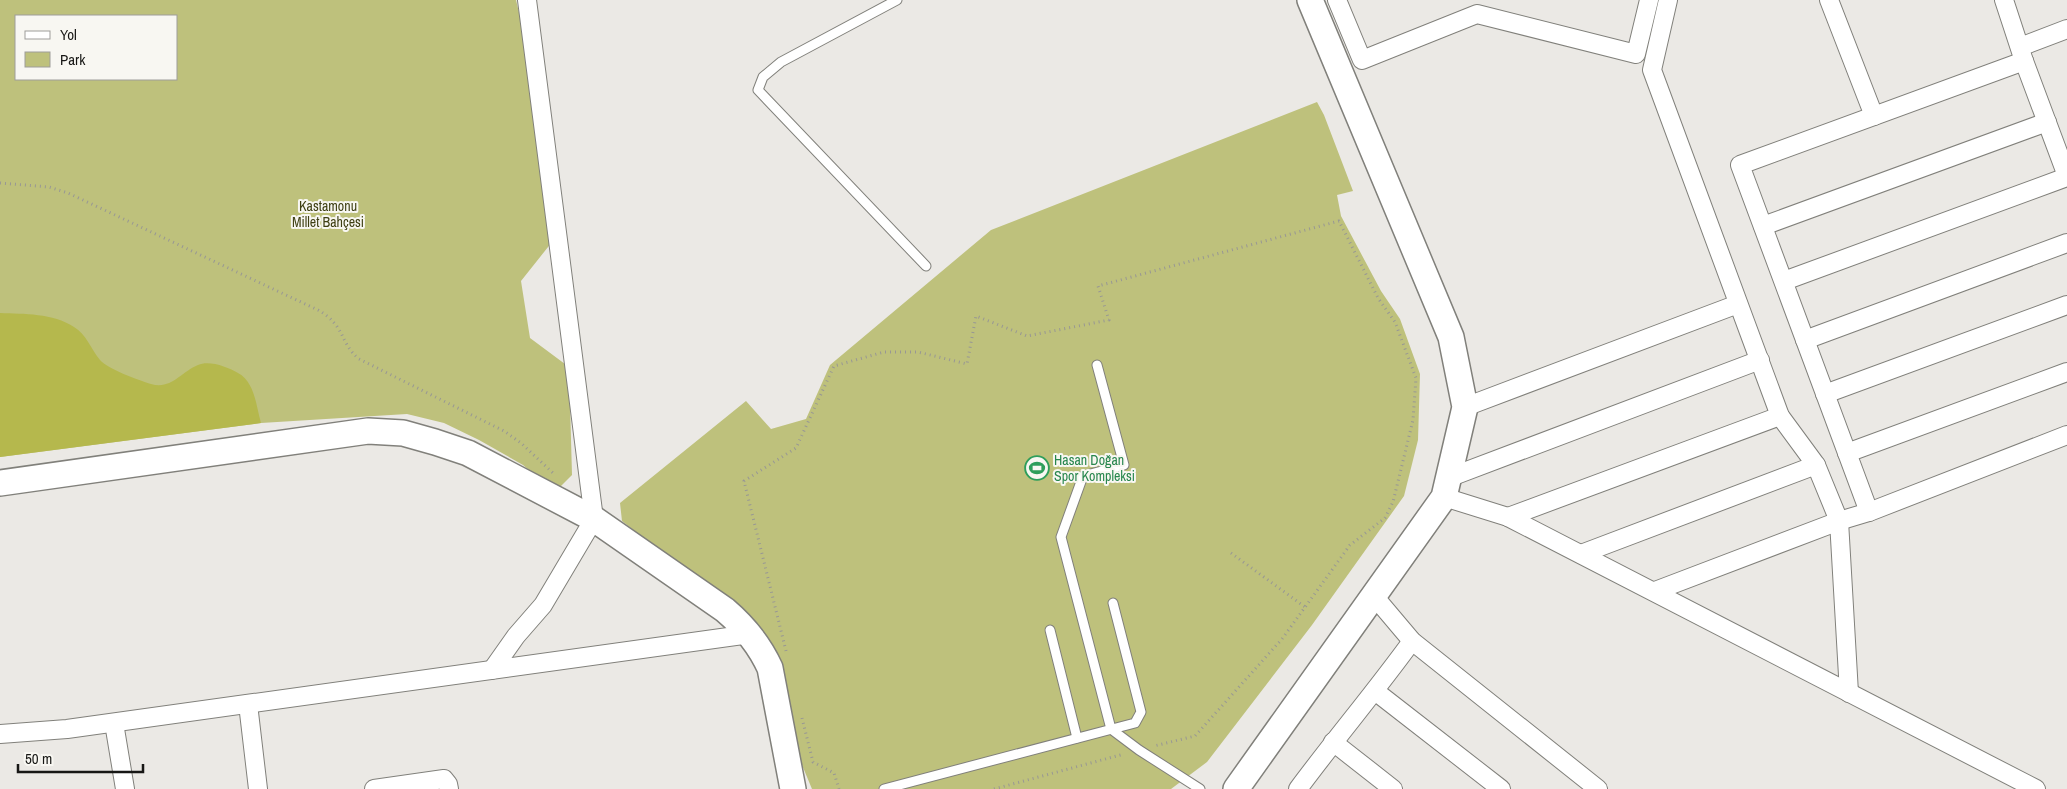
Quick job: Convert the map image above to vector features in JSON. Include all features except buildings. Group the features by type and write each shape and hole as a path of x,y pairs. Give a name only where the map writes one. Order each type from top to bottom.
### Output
{"street":[{"path":"492,670 516,636 543,604 594,519 527,0"},
{"path":"1337,0 1362,60 1476,14 1636,54 1649,0"},
{"path":"1668,0 1652,70 1780,416 1816,465 1839,522 1849,693"},
{"path":"1829,0 1874,116"},
{"path":"1784,281 2067,177 2004,0"},
{"path":"1236,789 1374,596 1446,487 1465,406 1451,336 1314,2"},
{"path":"1869,512 1740,165 1874,116 2022,54 2067,29"},
{"path":"1763,226 2047,122"},
{"path":"1805,340 2067,243"},
{"path":"1465,406 1738,304"},
{"path":"1825,394 2067,305"},
{"path":"1446,487 1760,360"},
{"path":"1847,453 2067,372"},
{"path":"1508,517 1780,416"},
{"path":"0,483 368,431 420,437 468,453 594,519 725,610 750,634 762,650 770,668 793,789"},
{"path":"1655,592 2067,435"},
{"path":"1581,554 1816,465"},
{"path":"1446,487 1581,554 1849,693 2009,784 2036,789"},
{"path":"1374,596 1412,642 1598,789"},
{"path":"0,734 66,729 750,634"},
{"path":"1298,789 1412,642"},
{"path":"1375,692 1501,789"},
{"path":"248,704 258,789"},
{"path":"114,722 125,789"},
{"path":"1333,742 1393,789"},
{"path":"374,789 444,780 448,784 449,789"}],"lane":[{"path":"897,0 781,62 763,78 758,90 926,266"},
{"path":"1097,365 1124,465 1083,476 1061,537 1111,729 1139,750 1200,789"},
{"path":"884,789 1135,722 1141,712 1113,603"},
{"path":"1050,630 1077,738"}],"path":[{"path":"0,183 48,187 68,193 318,310 338,326 350,352 359,359 504,431 521,443 554,474"},
{"path":"787,655 744,481 796,448 834,366 884,352 918,352 967,364 976,316 1027,336 1109,320 1098,286 1339,221 1378,298 1395,322 1416,378 1412,420 1393,502 1384,518 1350,545 1282,639 1195,736 994,789"},
{"path":"1231,553 1305,607"},
{"path":"801,714 813,762 834,772 839,789"}],"green space":[{"name":"Kastamonu Millet Bahçesi","path":"0,0 516,0 529,54 556,237 521,281 530,338 569,367 572,475 555,492 523,465 479,440 444,423 407,414 261,423 0,457"},
{"name":"Hasan Doğan Spor Kompleksi","path":"1317,102 1324,115 1353,191 1337,195 1341,216 1381,291 1400,319 1420,374 1418,440 1404,496 1312,625 1207,762 1171,789 812,789 739,613 622,521 620,503 746,401 771,429 806,419 830,365 991,230"}],"shaded area":[{"path":"0,313 38,315 66,322 82,334 104,363 124,374 151,384 164,385 192,368 207,363 229,369 244,377 248,382 254,395 261,423 0,457"}],"place":[{"name":"Hasan Doğan Spor Kompleksi","path":"1037,468"}]}
